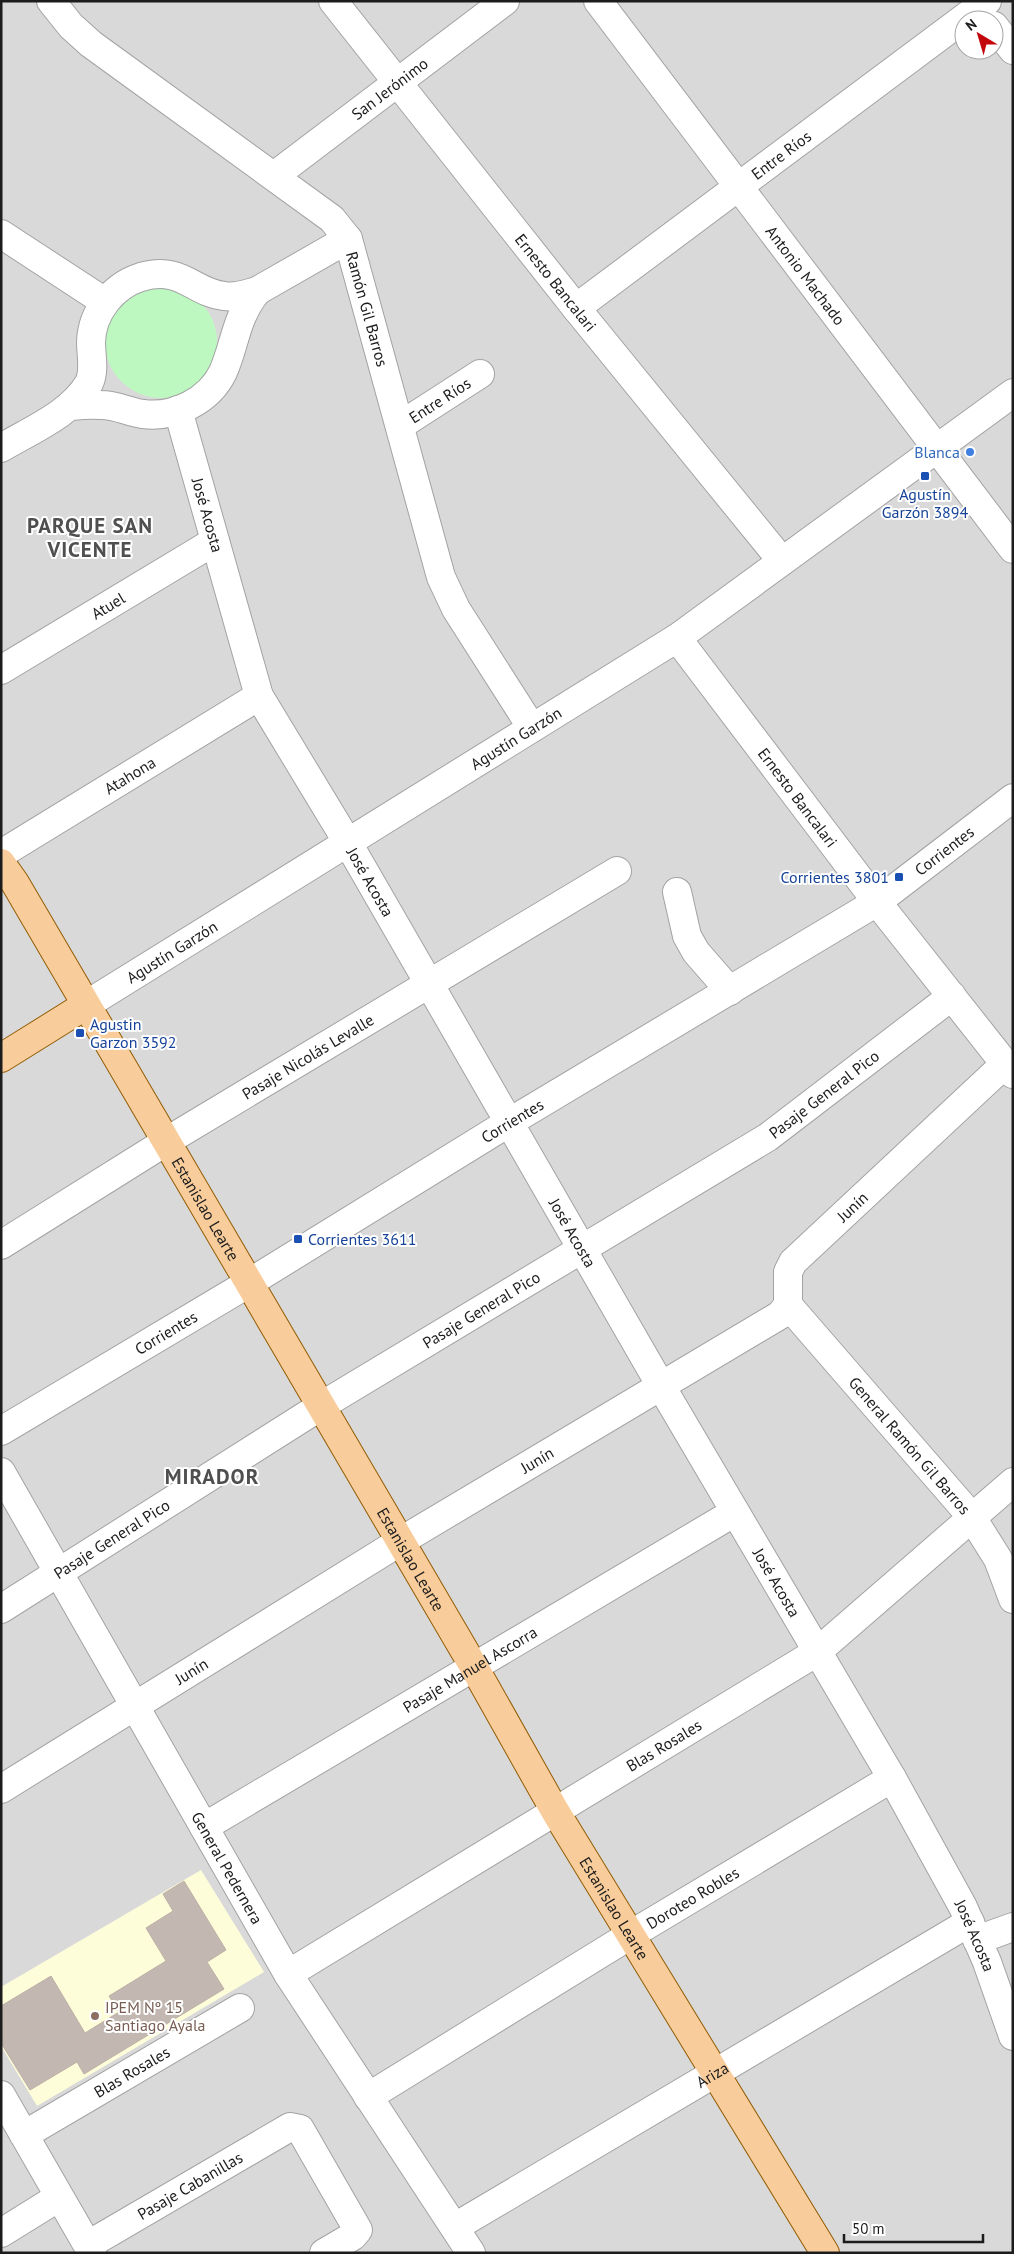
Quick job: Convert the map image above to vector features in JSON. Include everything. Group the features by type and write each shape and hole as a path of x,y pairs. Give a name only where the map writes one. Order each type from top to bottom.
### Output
{"main road":[{"name":"Estanislao Learte","path":"1,863 401,1541 555,1811 632,1934 825,2253"},
{"name":"Agustín Garzón","path":"1,1058 86,1005"}],"street":[{"name":"Ramón Gil Barros","path":"51,1 71,26 91,44 332,219 348,239 441,577 448,595 532,728"},
{"name":"Ernesto Bancalari","path":"333,1 576,308 782,561"},
{"name":"San Jerónimo","path":"274,176 505,1"},
{"name":"Antonio Machado","path":"598,1 737,188 1013,548"},
{"name":"Entre Ríos","path":"576,308 737,188 954,33"},
{"path":"1004,37 1013,50"},
{"path":"1,448 71,406 90,380 91,341 95,320 105,302 122,286 133,280 155,275 178,277 210,293 238,297 257,291 348,239"},
{"path":"6,245 105,302"},
{"path":"71,406 102,404 132,412 157,414 178,410 197,402 212,388 223,371 245,307 257,291"},
{"path":"210,293 221,308 233,342"},
{"path":"92,352 102,385 110,396 132,412"},
{"name":"Entre Ríos","path":"400,425 480,374"},
{"name":"Agustín Garzón","path":"86,1005 677,638 1013,393"},
{"name":"José Acosta","path":"178,410 259,696 348,843 661,1386 892,1778 973,1931 1013,2036"},
{"name":"Atuel","path":"1,670 215,541"},
{"name":"Ernesto Bancalari","path":"677,638 877,902 1009,1069"},
{"name":"Atahona","path":"1,854 259,696"},
{"name":"Corrientes","path":"1,1431 249,1283 508,1122 877,902 1013,798"},
{"name":"Pasaje Nicolás Levalle","path":"1,1245 166,1141 429,986 617,871"},
{"path":"677,892 687,936 696,952 730,991"},
{"name":"Pasaje General Pico","path":"1,1609 321,1406 768,1137 952,996"},
{"name":"Junín","path":"1,1789 401,1541 780,1315 788,1305 788,1272 793,1262 1009,1069"},
{"name":"General Ramón Gil Barros","path":"788,1305 970,1516 998,1559 1013,1599"},
{"name":"General Pedernera","path":"1,1472 288,1974 471,2253"},
{"name":"Blas Rosales","path":"288,1974 817,1652 970,1516 1013,1482"},
{"name":"Pasaje Manuel Ascorra","path":"204,1826 735,1512"},
{"name":"Doroteo Robles","path":"368,2097 632,1934 892,1778"},
{"name":"Ariza","path":"455,2228 715,2071 973,1931 1013,1927"},
{"name":"Blas Rosales","path":"24,2135 240,2008"},
{"path":"1,2095 90,2249"},
{"name":"Pasaje Cabanillas","path":"90,2249 290,2127 300,2129 358,2230 353,2236 324,2253"},
{"path":"1,2233 59,2197"}],"shaded area":[{"path":"1,1 1013,1 1013,2253 1,2253"},
{"name":"IPEM Nº 15 Santiago Ayala","path":"201,1870 264,1972 37,2106 1,2046 1,1987"}],"green space":[{"path":"161,286 183,290 201,302 213,320 217,342 213,364 201,382 183,394 161,398 139,394 121,382 109,364 105,342 109,320 121,302 139,290"}],"building":[{"path":"184,1881 226,1950 207,1962 224,1989 84,2074 77,2062 30,2090 1,2043 1,2006 51,1976 85,2033 119,2012 109,1996 166,1961 146,1928 173,1911 163,1894"}],"place":[{"name":"Blanca","path":"970,452"},
{"name":"Agustín Garzón 3894","path":"925,476"},
{"name":"Corrientes 3801","path":"899,877"},
{"name":"Agustin Garzon 3592","path":"80,1033"},
{"name":"Corrientes 3611","path":"298,1239"},
{"name":"IPEM Nº 15 Santiago Ayala","path":"95,2016"}],"district":[{"name":"PARQUE SAN VICENTE","path":"90,537"},
{"name":"MIRADOR","path":"212,1476"}]}
